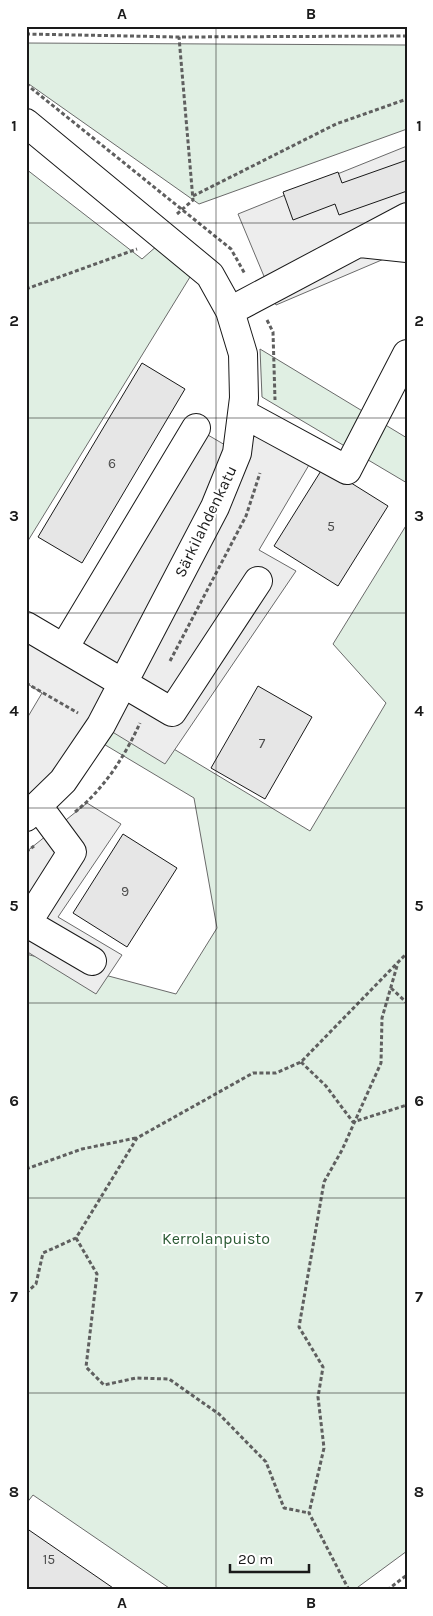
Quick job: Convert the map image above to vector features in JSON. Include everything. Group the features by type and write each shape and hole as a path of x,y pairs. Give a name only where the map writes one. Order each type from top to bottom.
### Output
{"street":[{"name":"Särkilahdenkatu","path":"26,123 210,275 230,310 243,354 242,413 237,453 215,507 101,725 63,781 32,811"},
{"path":"230,310 407,217"},
{"path":"360,243 407,248"},
{"path":"242,413 346,470 407,354"},
{"path":"64,648 196,428"},
{"path":"26,626 172,712 258,581"},
{"path":"32,811 72,852 27,923 92,962"}],"path":[{"path":"26,34 179,37 407,36"},
{"path":"193,196 336,124 407,99"},
{"path":"26,683 101,725"},
{"path":"26,1169 82,1148 137,1138 254,1073 276,1074 301,1062 407,954"},
{"path":"349,1590 309,1513 324,1448 318,1397 323,1367 299,1327 324,1182 342,1150 381,1063 382,1018 397,966"},
{"path":"391,988 407,1004"},
{"path":"301,1062 326,1086 353,1122"},
{"path":"353,1122 407,1105"},
{"path":"26,1293 36,1284 43,1253 76,1238 137,1138"},
{"path":"76,1238 97,1274 86,1367 104,1385 136,1378 169,1379 219,1414 266,1462 284,1508 309,1513"},
{"path":"387,1590 407,1575"}],"green space":[{"path":"26,43 407,45 407,129 199,204 26,82"},
{"path":"26,169 142,259 158,245 190,277 26,544"},
{"path":"260,349 407,438 407,483 262,397"},
{"name":"Kerrolanpuisto","path":"407,524 407,1551 354,1590 172,1590 33,1495 26,1504 26,954 176,994 217,928 194,798 102,743 119,716 310,831 386,703 333,644"}],"shaded area":[{"path":"407,146 407,238 391,256 276,305 238,214"},
{"path":"242,413 316,453 259,550 296,571 165,764 101,725 26,817 26,720 42,693 26,683 26,626 63,648 196,428 237,452"},
{"path":"87,803 121,824 58,917 122,955 96,994 26,951 26,852"}],"building":[{"path":"407,160 407,191 339,215 335,204 293,220 283,192 338,172 342,183"},
{"path":"142,363 185,389 82,563 38,537"},
{"path":"324,466 388,506 338,586 274,546"},
{"path":"258,686 312,717 265,799 211,768"},
{"path":"123,834 177,868 127,947 73,913"},
{"path":"26,1528 116,1590 26,1590"}]}
